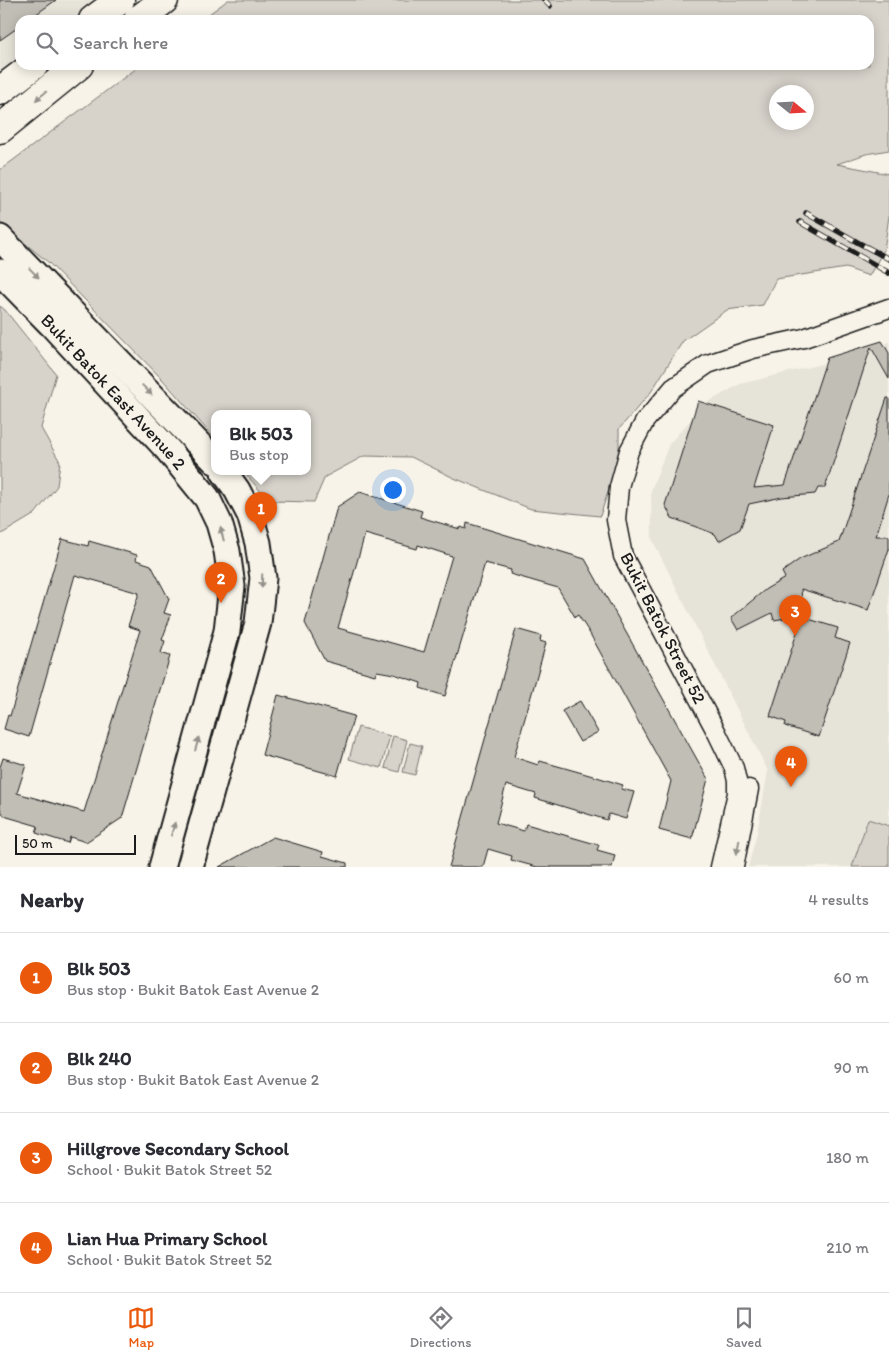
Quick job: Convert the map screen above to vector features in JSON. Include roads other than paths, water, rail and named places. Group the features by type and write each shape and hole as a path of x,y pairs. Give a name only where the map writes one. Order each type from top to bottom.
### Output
{"main road":[{"path":"99,15 120,0"},
{"path":"144,15 164,0"},
{"path":"0,91 27,70"},
{"path":"0,129 73,70"}],"street":[{"name":"Bukit Batok East Avenue 2","path":"0,238 211,457"},
{"name":"Bukit Batok East Avenue 2","path":"0,272 168,450 207,498 220,523 227,551 232,586 227,631 162,867"},
{"name":"Bukit Batok Street 52","path":"720,867 737,793 737,781 734,768 717,733 623,556 616,520 619,487 628,451 645,421 673,388 708,364 753,349 804,338 889,308"},
{"name":"Bukit Batok Street 52","path":"734,867 748,795 749,781 747,772 728,727 635,552 628,519 631,489 640,456 655,428 681,397 714,375 756,360 807,349 889,322"},
{"path":"190,867 258,623 263,578 258,543 250,515 237,490 226,475"}],"railway":[{"path":"544,0 550,6"},
{"path":"806,213 889,259"},
{"path":"800,222 889,273"}],"place":[{"name":"Blk 503","path":"261,533"},
{"name":"Blk 240","path":"221,603"},
{"name":"Hillgrove Secondary School","path":"795,636"},
{"name":"Lian Hua Primary School","path":"791,787"}]}
